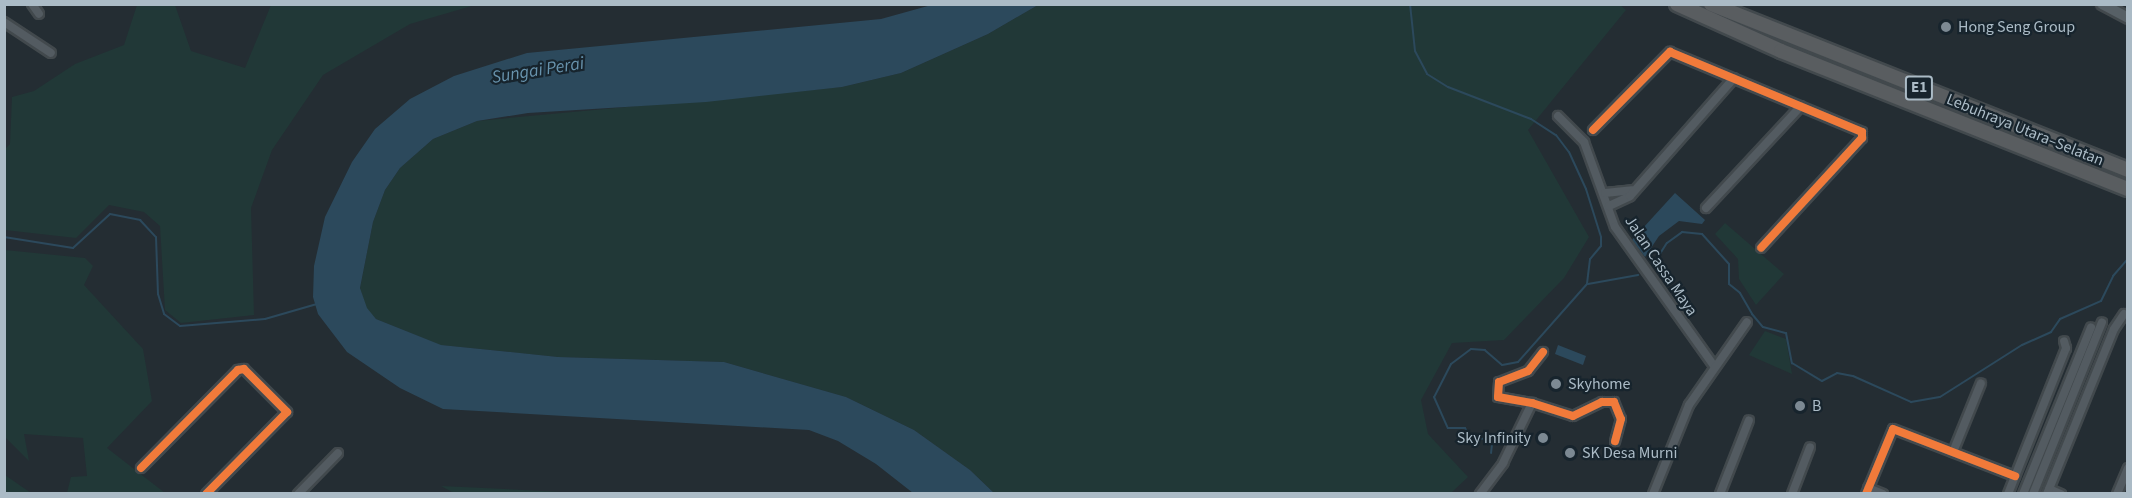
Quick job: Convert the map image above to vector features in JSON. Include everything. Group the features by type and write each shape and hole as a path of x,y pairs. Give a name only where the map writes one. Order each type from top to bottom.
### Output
{"highway":[{"name":"Lebuhraya Utara–Selatan","path":"1677,4 1781,51 2127,189"},
{"name":"Lebuhraya Utara–Selatan","path":"1711,4 2127,170"}],"main road":[{"path":"2102,4 2127,18"}],"street":[{"path":"32,4 39,14"},
{"path":"4,22 51,53"},
{"path":"1593,130 1670,52 1801,106 1864,135 1761,248"},
{"path":"1609,206 1630,196 1632,190 1734,78"},
{"path":"1706,208 1801,106"},
{"name":"Jalan Cassa Maya","path":"1558,116 1584,142 1605,193 1615,227 1714,366"},
{"path":"1605,193 1632,190"},
{"path":"2061,494 2048,491 2106,347 2124,314"},
{"path":"1653,494 1689,405 1714,366 1747,322"},
{"path":"2023,494 2063,396 2102,322"},
{"path":"2033,494 2090,341 2091,327"},
{"path":"2008,494 2066,348 2064,341"},
{"path":"2090,341 2106,347"},
{"path":"1544,352 1528,371 1503,379 1496,387 1500,400 1532,403 1573,416 1602,402 1614,402 1622,419 1615,441"},
{"path":"141,468 238,370 244,369 287,412 206,494"},
{"path":"1953,452 1981,384"},
{"path":"2049,390 2063,396"},
{"path":"1480,494 1503,463 1532,403"},
{"path":"1720,494 1749,420"},
{"path":"1883,494 1867,491 1893,429 2015,476"},
{"path":"1792,494 1810,447"},
{"path":"298,494 338,453"},
{"path":"2117,494 2127,468"}],"green space":[{"path":"1619,4 1626,10 1528,130 1589,237 1564,278 1504,340 1452,343 1421,400 1428,434 1468,477 1451,493 994,493 970,470 914,430 846,397 724,362 558,357 440,345 376,319 366,308 360,288 373,222 385,190 400,168 433,139 477,121 842,87 901,73 988,34 1038,5"},
{"path":"137,5 175,5 191,51 245,68 271,5 475,5 410,24 323,75 272,150 251,208 254,315 181,323 165,310 160,226 144,212 109,205 76,238 5,230 5,149 10,144 12,97 34,91 75,64 124,45"},
{"path":"1725,223 1784,274 1756,305 1739,279 1738,259 1715,234"},
{"path":"5,250 85,258 93,266 84,285 143,349 152,401 107,448 165,493 67,493 71,477 87,476 83,438 24,434 29,461 5,437"},
{"path":"1765,331 1786,339 1792,374 1749,355"},
{"path":"5,475 31,493 5,493"},
{"path":"441,486 523,490 580,493 454,493"}],"water":[{"name":"Sungai Perai","path":"935,4 1038,5 988,34 901,73 842,87 706,102 528,113 477,121 433,139 400,168 385,190 373,222 360,288 367,308 376,319 441,345 558,357 724,362 846,397 914,430 970,470 994,493 913,493 876,464 838,441 809,430 443,409 400,388 347,352 318,314 313,297 314,266 325,217 352,162 375,129 410,99 454,76 527,53 881,19"},
{"path":"1675,193 1705,220 1702,224 1679,221 1659,236 1645,257 1632,240"},
{"path":"1558,345 1586,356 1583,365 1555,354"}],"waterway":[{"path":"1410,4 1415,51 1427,74 1448,87 1531,119 1556,135 1569,152 1586,189 1601,237 1601,246 1590,259 1587,284 1518,362 1502,365 1485,350 1471,349 1451,364 1434,397 1448,428 1465,428 1470,438 1486,439 1492,444 1491,453"},
{"path":"4,237 73,248 110,214 140,220 156,237 158,294 164,314 180,326 265,319 317,304"},
{"path":"1653,265 1667,243 1682,232 1702,234 1729,264 1729,284 1740,293 1752,314 1763,327 1786,333 1792,363 1822,381 1837,373 1853,376 1911,402 1940,397 2022,345 2051,332 2060,319 2101,301 2113,276 2128,259"},
{"path":"1588,284 1638,275"}],"cycle path":[{"path":"1593,130 1670,52 1862,132 1862,138 1761,248"},
{"path":"1543,352 1528,371 1499,382 1498,397 1532,403 1573,416 1602,402 1614,402 1621,419 1615,441"},
{"path":"141,468 238,370 244,369 287,412 206,494"},
{"path":"1866,494 1893,429 2015,476"}],"place":[{"name":"Hong Seng Group","path":"1946,27"},
{"name":"Skyhome","path":"1556,384"},
{"name":"B","path":"1800,406"},
{"name":"Sky Infinity","path":"1543,438"},
{"name":"SK Desa Murni","path":"1570,453"}]}
